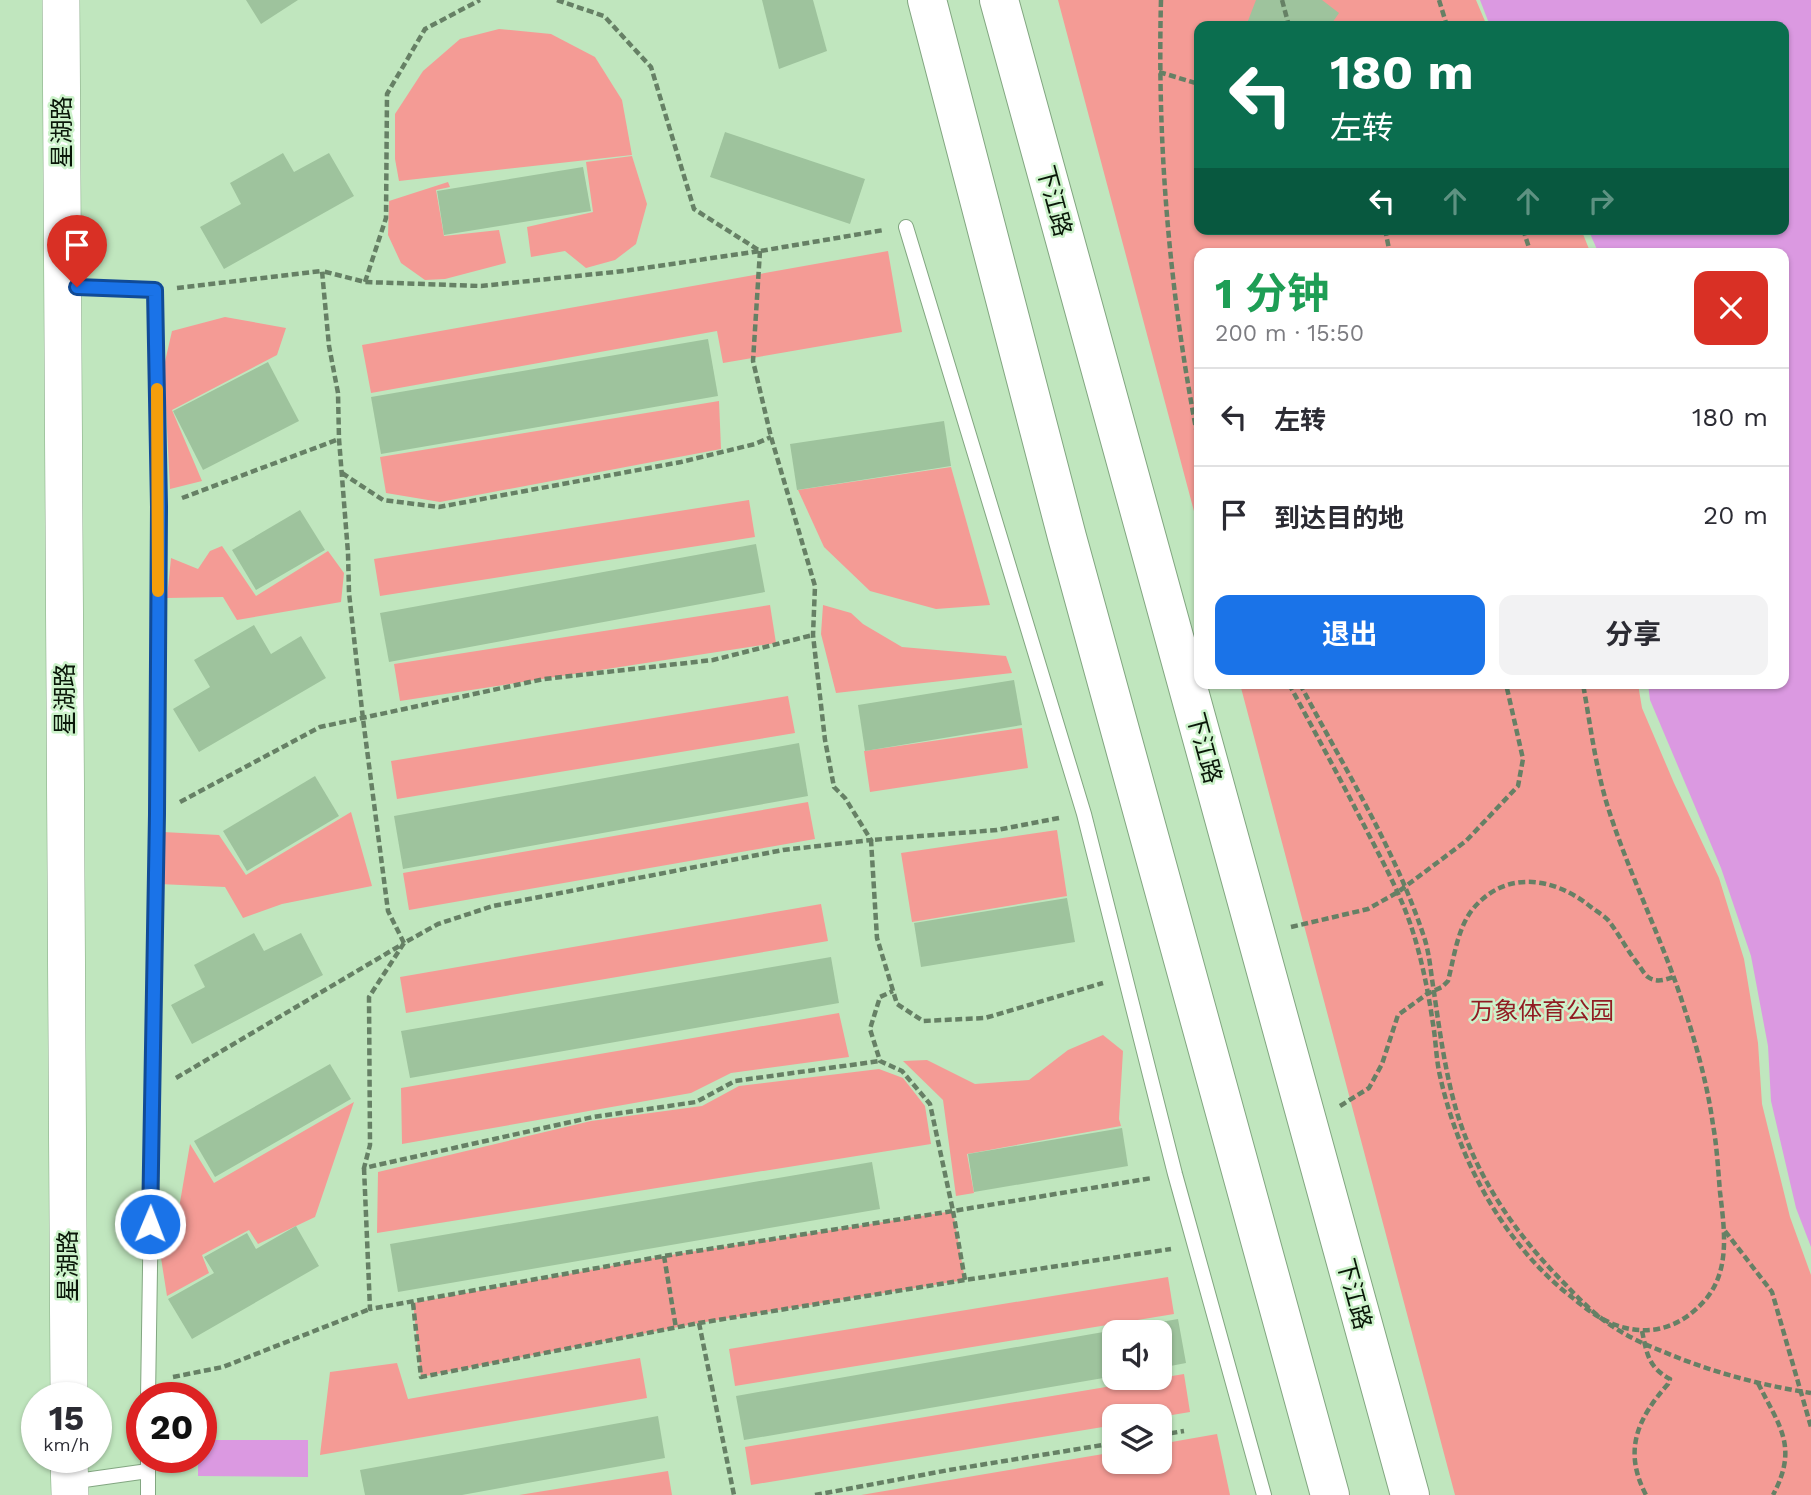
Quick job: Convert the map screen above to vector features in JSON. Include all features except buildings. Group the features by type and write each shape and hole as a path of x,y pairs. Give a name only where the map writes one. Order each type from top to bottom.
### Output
{"main road":[{"path":"927,0 1067,537 1331,1495"},
{"name":"下江路","path":"999,0 1410,1495"}],"street":[{"name":"星湖路","path":"61,0 69,1382"}],"lane":[{"path":"906,227 1084,814 1175,1174 1264,1495"},
{"path":"63,287 155,290 159,507 157,814 147,1382"},
{"path":"70,1478 126,1469"},
{"path":"148,1473 148,1495"}],"path":[{"path":"365,282 386,218 387,94 425,29 480,0"},
{"path":"557,0 604,16 651,66 694,209 760,251"},
{"path":"1161,0 1159,72 1165,204 1181,339 1194,415"},
{"path":"1282,0 1288,21"},
{"path":"1439,0 1445,21"},
{"path":"1159,72 1194,82"},
{"path":"155,290 322,271 365,282 481,286 624,271 906,227"},
{"path":"760,251 753,361 771,437 815,586 813,635 825,740 834,787 845,798 871,840 877,938 897,1004 923,1021 985,1018 1124,976"},
{"path":"322,271 329,346 338,393 349,593 363,719 388,911 404,943"},
{"path":"341,473 383,499 439,507 681,462 755,444 771,437"},
{"path":"159,507 339,439"},
{"path":"157,814 320,727 544,679 713,660 813,635"},
{"path":"1292,689 1398,892 1421,961 1440,1074 1454,1128 1485,1195 1520,1245 1553,1281 1593,1315 1642,1331 1662,1329 1696,1310 1709,1296 1721,1269 1724,1231 1712,1115 1697,1053 1673,976 1605,799 1584,689"},
{"path":"1303,689 1391,855 1412,901 1427,945 1458,1115 1470,1150 1494,1197 1529,1245 1581,1301 1610,1325 1636,1340 1706,1369 1811,1393"},
{"path":"1256,935 1368,909 1398,892 1466,841 1518,786 1523,759 1507,689"},
{"path":"152,1091 438,924 493,906 783,850 997,830 1084,814"},
{"path":"1340,1106 1369,1088 1382,1064 1398,1016 1448,981 1461,930 1472,910 1494,890 1536,881 1559,887 1580,898 1607,919 1625,948 1649,978 1659,981 1673,976"},
{"path":"370,1310 364,1168 370,1145 369,997 404,943"},
{"path":"880,1061 870,1029 880,997 893,991"},
{"path":"364,1168 593,1117 696,1102 735,1081 880,1061 902,1071 930,1104 965,1280"},
{"path":"152,1382 223,1367 370,1310 664,1256 1175,1174"},
{"path":"1724,1231 1772,1292 1811,1427"},
{"path":"414,1303 421,1377 699,1323 1195,1245"},
{"path":"664,1256 676,1328"},
{"path":"699,1323 734,1495"},
{"path":"1642,1331 1648,1359 1659,1373 1670,1379 1645,1414 1636,1437 1634,1460 1646,1495"},
{"path":"1758,1383 1779,1422 1785,1441 1783,1475 1773,1495"},
{"path":"1172,1433 1184,1431"},
{"path":"815,1495 1102,1445"}],"green space":[{"path":"1058,0 1476,0 1485,21 1194,21 1194,235 1583,235 1589,248 1194,248 1194,511"},
{"path":"499,29 551,34 595,57 622,100 632,155 399,181 395,159 395,114 423,71 460,39"},
{"path":"632,156 647,204 636,244 615,260 586,268 565,251 531,257 527,227 593,212 586,162"},
{"path":"448,182 450,187 436,190 444,236 499,230 506,263 445,279 425,280 401,263 388,235 389,201"},
{"path":"888,251 902,332 723,363 717,331 371,393 362,345"},
{"path":"225,317 286,328 277,355 172,410 202,481 170,489 164,366 172,331"},
{"path":"719,401 721,449 440,502 386,493 380,457"},
{"path":"951,467 990,605 936,609 870,591 824,547 798,490"},
{"path":"749,500 755,537 380,596 374,559"},
{"path":"222,546 256,596 328,551 344,573 341,602 237,620 223,597 167,598 171,558 198,569 210,551"},
{"path":"770,605 776,643 400,701 394,664"},
{"path":"823,605 851,613 863,624 902,647 1006,656 1012,673 836,693 821,634"},
{"name":"万象体育公园","path":"1241,689 1639,689 1642,708 1719,878 1744,959 1758,1043 1762,1104 1790,1217 1811,1275 1811,1495 1455,1495"},
{"path":"788,696 795,733 397,799 391,761"},
{"path":"1022,728 1028,768 870,792 864,751"},
{"path":"808,802 815,839 409,910 403,873"},
{"path":"351,812 372,886 282,904 243,918 225,887 159,884 163,832 219,835 246,875"},
{"path":"1057,830 1067,896 912,922 901,853"},
{"path":"821,904 828,941 406,1013 400,977"},
{"path":"839,1013 849,1057 731,1073 691,1093 402,1144 401,1088"},
{"path":"1103,1035 1123,1051 1119,1119 1121,1126 967,1154 974,1193 956,1196 943,1100 903,1061 927,1060 975,1084 1029,1080 1068,1050"},
{"path":"879,1069 903,1078 925,1106 931,1144 377,1233 378,1172 591,1121 702,1106 739,1086"},
{"path":"354,1102 315,1217 258,1244 249,1230 202,1255 209,1273 167,1296 155,1220 178,1214 190,1144 214,1183"},
{"path":"953,1211 965,1280 699,1323 421,1377 413,1303 664,1256"},
{"path":"1168,1277 1174,1314 1137,1320 1102,1320 1102,1326 735,1386 729,1349"},
{"path":"640,1358 647,1398 320,1455 330,1372 397,1363 408,1399"},
{"path":"1184,1374 1190,1412 1172,1415 1172,1404 1102,1404 1102,1427 751,1485 745,1447 1102,1388 1102,1390 1172,1390 1172,1376"},
{"path":"1217,1434 1230,1495 861,1495 1102,1454 1102,1474 1172,1474 1172,1442"},
{"path":"668,1471 672,1495 519,1495"}],"shaded area":[{"path":"1480,0 1811,0 1811,1247 1796,1208 1771,1101 1768,1046 1751,956 1721,868 1650,700 1649,689 1789,689 1789,248 1596,248 1591,235 1789,235 1789,21 1488,21"},
{"path":"217,1440 308,1440 308,1477 198,1476 198,1473 217,1473"}],"slow traffic":[{"path":"157,389 158,591"}],"route":[{"path":"77,287 155,290 159,507 150,1224"}]}
